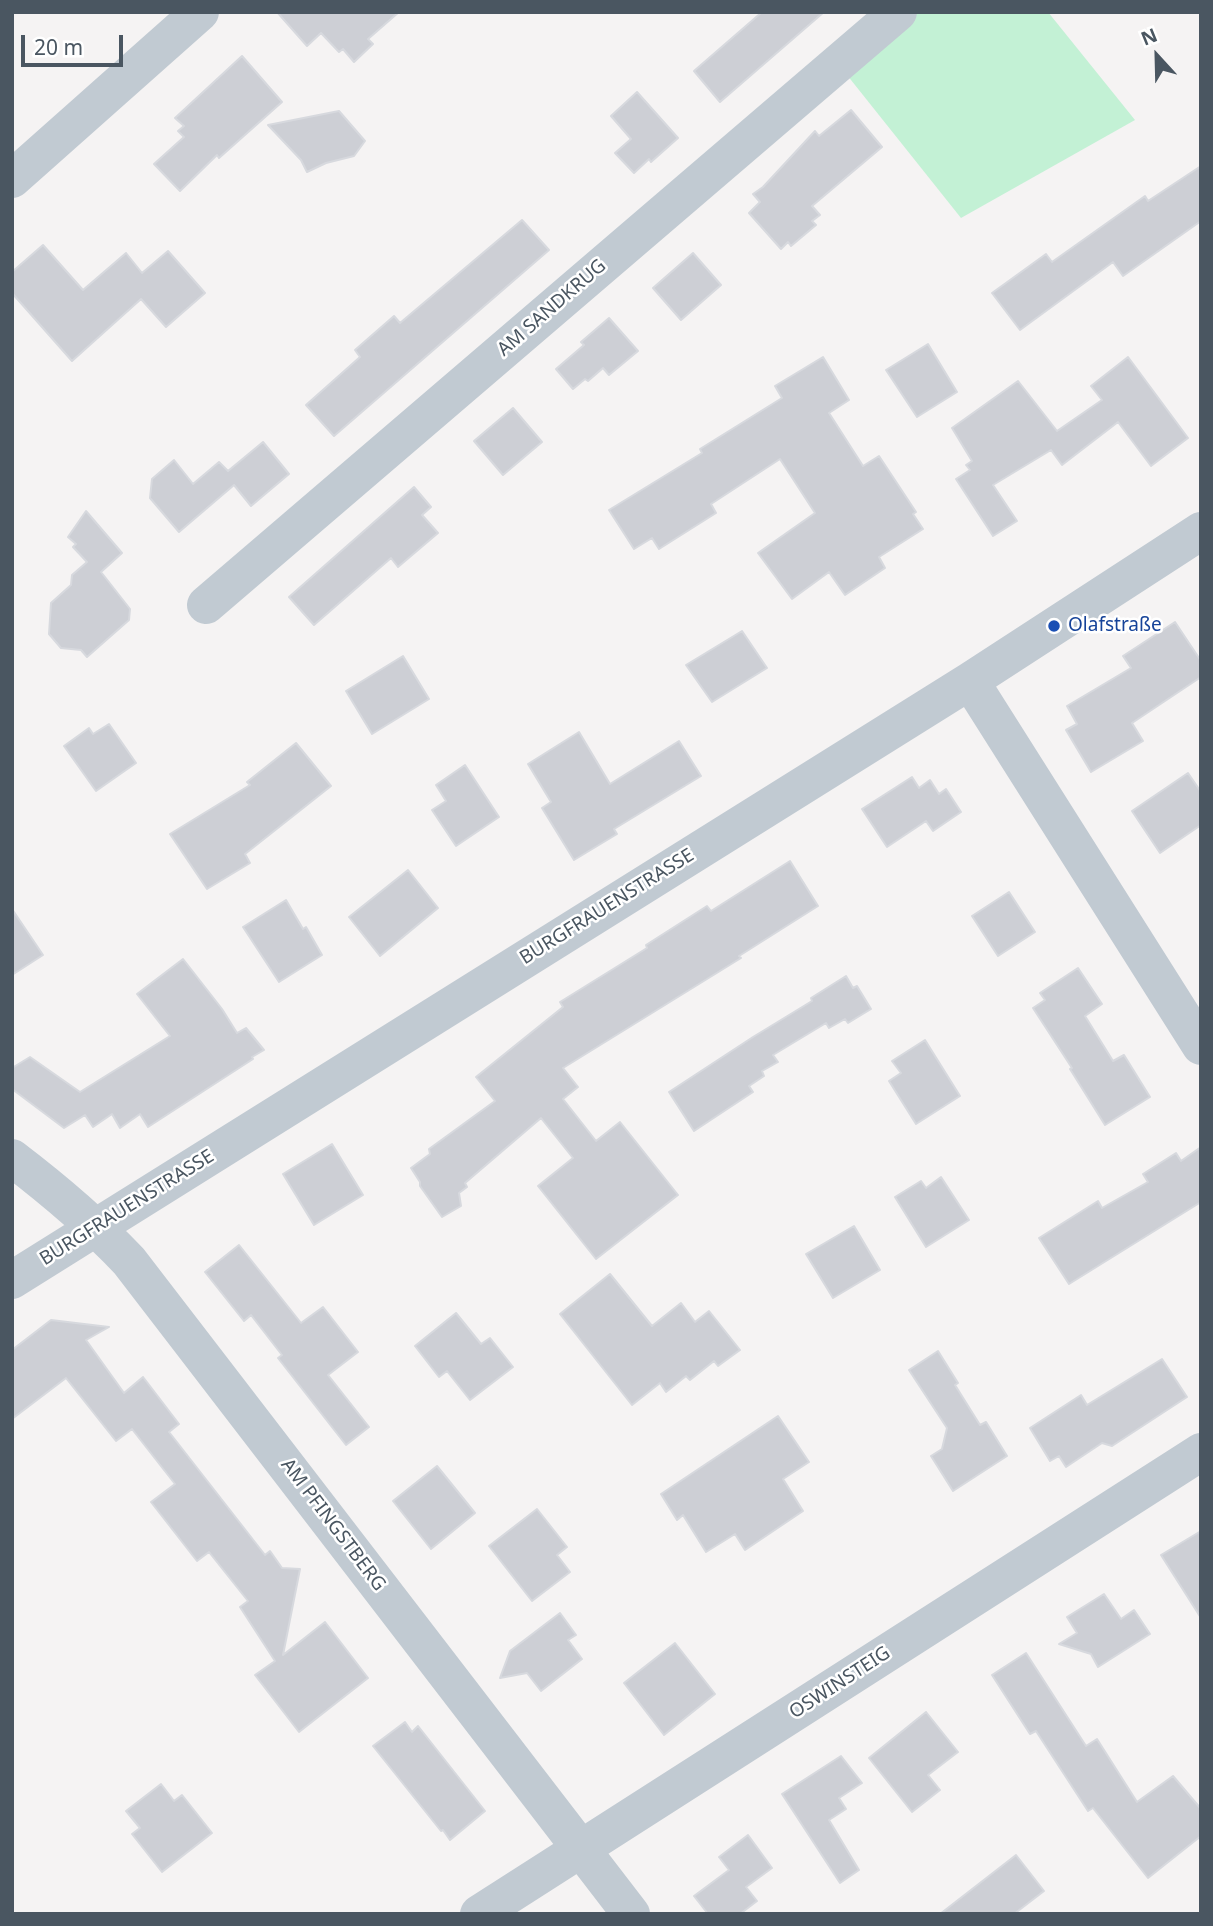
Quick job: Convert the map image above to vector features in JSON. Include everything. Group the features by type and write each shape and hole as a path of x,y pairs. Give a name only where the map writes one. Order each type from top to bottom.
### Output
{"street":[{"path":"12,179 200,12"},
{"name":"AM SANDKRUG","path":"206,605 898,12"},
{"name":"BURGFRAUENSTRASSE","path":"12,1280 970,681 1201,531"},
{"path":"970,681 1201,1046"},
{"name":"AM PFINGSTBERG","path":"12,1158 57,1192 129,1261 631,1914"},
{"name":"OSWINSTEIG","path":"479,1914 1201,1452"}],"green space":[{"path":"919,12 1048,12 1135,120 961,218 847,75"}],"building":[{"path":"277,12 399,12 368,39 373,44 354,62 343,49 339,52 321,33 307,46"},
{"path":"762,12 824,12 720,102 694,71"},
{"path":"242,56 282,102 219,158 217,155 180,191 154,164 184,137 178,131 184,126 175,118"},
{"path":"637,92 678,138 634,173 615,153 631,139 611,116"},
{"path":"851,110 882,147 812,206 820,215 812,221 816,225 791,246 788,242 781,249 749,213 760,202 753,194 763,187 815,131 819,136"},
{"path":"339,111 365,141 354,156 326,163 307,172 301,160 268,125"},
{"path":"1201,166 1201,221 1123,276 1113,262 1020,330 992,293 1046,254 1052,262 1145,196 1148,201"},
{"path":"522,220 549,250 334,436 306,405 360,357 355,350 394,316 400,323"},
{"path":"43,245 83,290 126,253 142,273 168,251 205,293 166,327 141,299 72,361 12,293 12,272"},
{"path":"693,253 721,285 681,320 653,288"},
{"path":"609,318 638,351 609,375 603,368 573,389 556,369 584,345 581,342"},
{"path":"928,344 957,392 917,417 886,370"},
{"path":"823,357 849,400 829,413 863,466 879,456 916,512 913,514 923,529 879,557 885,568 845,595 829,572 792,599 758,553 815,513 780,459 711,504 716,513 659,549 652,538 634,549 609,510 702,453 700,449 782,398 775,386"},
{"path":"1128,357 1188,438 1151,466 1118,422 1062,465 1051,450 993,485 1017,521 993,536 956,479 970,470 966,465 972,461 952,428 1018,381 1057,431 1102,400 1091,386"},
{"path":"513,408 542,442 503,475 474,441"},
{"path":"263,442 289,474 251,506 234,485 179,532 150,498 152,479 174,460 193,484 219,462 228,471"},
{"path":"414,487 431,507 422,515 438,533 398,567 391,558 314,625 289,597"},
{"path":"86,511 122,553 101,572 130,609 129,620 87,657 81,650 61,648 49,634 51,603 71,585 72,575 87,562 73,547 76,544 68,537"},
{"path":"1175,622 1201,661 1201,677 1132,723 1143,741 1091,772 1066,730 1077,724 1067,706 1131,668 1123,656"},
{"path":"742,631 767,668 712,702 686,665"},
{"path":"403,656 429,699 372,734 346,691"},
{"path":"109,724 136,763 96,791 64,746 89,728 93,734"},
{"path":"579,732 610,784 679,741 701,776 614,829 617,834 574,860 542,808 551,802 528,764"},
{"path":"296,743 331,786 245,854 250,863 207,889 170,834 250,785 247,782"},
{"path":"465,765 499,817 456,846 432,810 446,801 436,785"},
{"path":"1188,773 1201,792 1201,825 1160,853 1132,811"},
{"path":"912,777 919,788 930,780 939,794 946,789 961,812 933,831 926,821 887,847 862,809"},
{"path":"790,861 818,906 739,956 741,958 563,1068 578,1087 563,1099 596,1141 620,1122 678,1195 596,1259 538,1186 573,1158 541,1118 465,1183 467,1187 459,1193 461,1206 442,1217 411,1168 430,1154 429,1149 495,1101 476,1077 563,1007 560,1002 647,948 646,945 707,906 711,911"},
{"path":"408,870 438,908 380,956 349,917"},
{"path":"1009,892 1035,932 998,956 972,916"},
{"path":"286,900 322,955 279,982 243,927"},
{"path":"12,909 43,955 12,975"},
{"path":"183,959 237,1033 246,1028 264,1050 252,1057 253,1059 148,1127 140,1114 120,1128 112,1114 93,1127 85,1115 64,1128 12,1089 12,1068 30,1057 80,1092 170,1036 137,994"},
{"path":"1078,968 1102,1004 1085,1016 1113,1061 1124,1055 1150,1097 1105,1125 1033,1008 1045,1000 1040,993"},
{"path":"846,976 853,988 857,986 871,1009 848,1023 845,1019 829,1028 826,1023 773,1055 778,1062 762,1071 764,1076 749,1086 753,1092 694,1131 669,1092 812,1001 811,998"},
{"path":"925,1040 960,1096 916,1124 889,1081 901,1073 892,1061"},
{"path":"332,1144 363,1195 314,1225 283,1174"},
{"path":"1201,1147 1201,1202 1069,1284 1039,1238 1098,1201 1102,1208 1148,1182 1143,1174 1176,1153 1181,1161"},
{"path":"941,1177 969,1220 926,1247 895,1197 921,1181 926,1188"},
{"path":"854,1226 880,1270 833,1298 806,1254"},
{"path":"239,1245 301,1323 323,1307 358,1352 328,1375 369,1427 346,1445 278,1358 282,1355 251,1315 244,1321 205,1272"},
{"path":"610,1274 652,1326 681,1303 695,1322 709,1311 740,1350 718,1366 714,1361 690,1380 686,1376 666,1392 660,1383 632,1405 560,1314"},
{"path":"456,1313 481,1344 490,1338 513,1367 470,1400 447,1371 439,1377 415,1346"},
{"path":"51,1320 109,1327 86,1340 124,1393 143,1377 179,1424 169,1432 265,1555 270,1551 282,1568 300,1569 283,1655 325,1622 368,1678 299,1732 255,1675 275,1661 240,1607 248,1601 209,1552 197,1561 151,1502 175,1484 132,1429 116,1441 66,1378 12,1419 12,1350"},
{"path":"938,1351 980,1425 986,1422 1007,1456 953,1491 931,1456 942,1449 947,1428 909,1370"},
{"path":"1162,1359 1187,1397 1112,1446 1102,1443 1066,1467 1059,1456 1050,1461 1030,1428 1081,1395 1087,1405"},
{"path":"778,1416 809,1462 783,1479 803,1511 745,1550 735,1534 706,1552 683,1515 677,1520 661,1494"},
{"path":"437,1466 475,1513 431,1549 393,1501"},
{"path":"537,1509 567,1547 557,1555 570,1572 532,1601 489,1546"},
{"path":"1201,1531 1201,1618 1161,1555"},
{"path":"1104,1594 1121,1619 1134,1610 1150,1634 1098,1667 1091,1654 1059,1644 1077,1633 1067,1617"},
{"path":"560,1613 576,1635 568,1640 582,1659 541,1691 527,1673 500,1678 510,1651"},
{"path":"675,1643 715,1694 664,1735 624,1683"},
{"path":"1026,1653 1086,1746 1097,1739 1137,1802 1173,1776 1201,1809 1201,1836 1148,1878 1093,1808 1088,1811 1036,1731 1030,1734 992,1675"},
{"path":"926,1712 958,1752 928,1775 940,1790 912,1812 869,1758"},
{"path":"405,1722 412,1732 418,1726 485,1811 450,1840 373,1746"},
{"path":"841,1756 862,1783 839,1798 846,1809 829,1820 859,1870 840,1883 782,1794"},
{"path":"161,1784 174,1801 182,1795 212,1833 162,1872 132,1834 140,1828 126,1811"},
{"path":"748,1835 772,1868 746,1887 757,1901 740,1914 708,1914 694,1896 729,1870 719,1857"},
{"path":"1016,1855 1044,1891 1014,1914 940,1914"}],"place":[{"name":"Olafstraße","path":"1054,626"}]}
